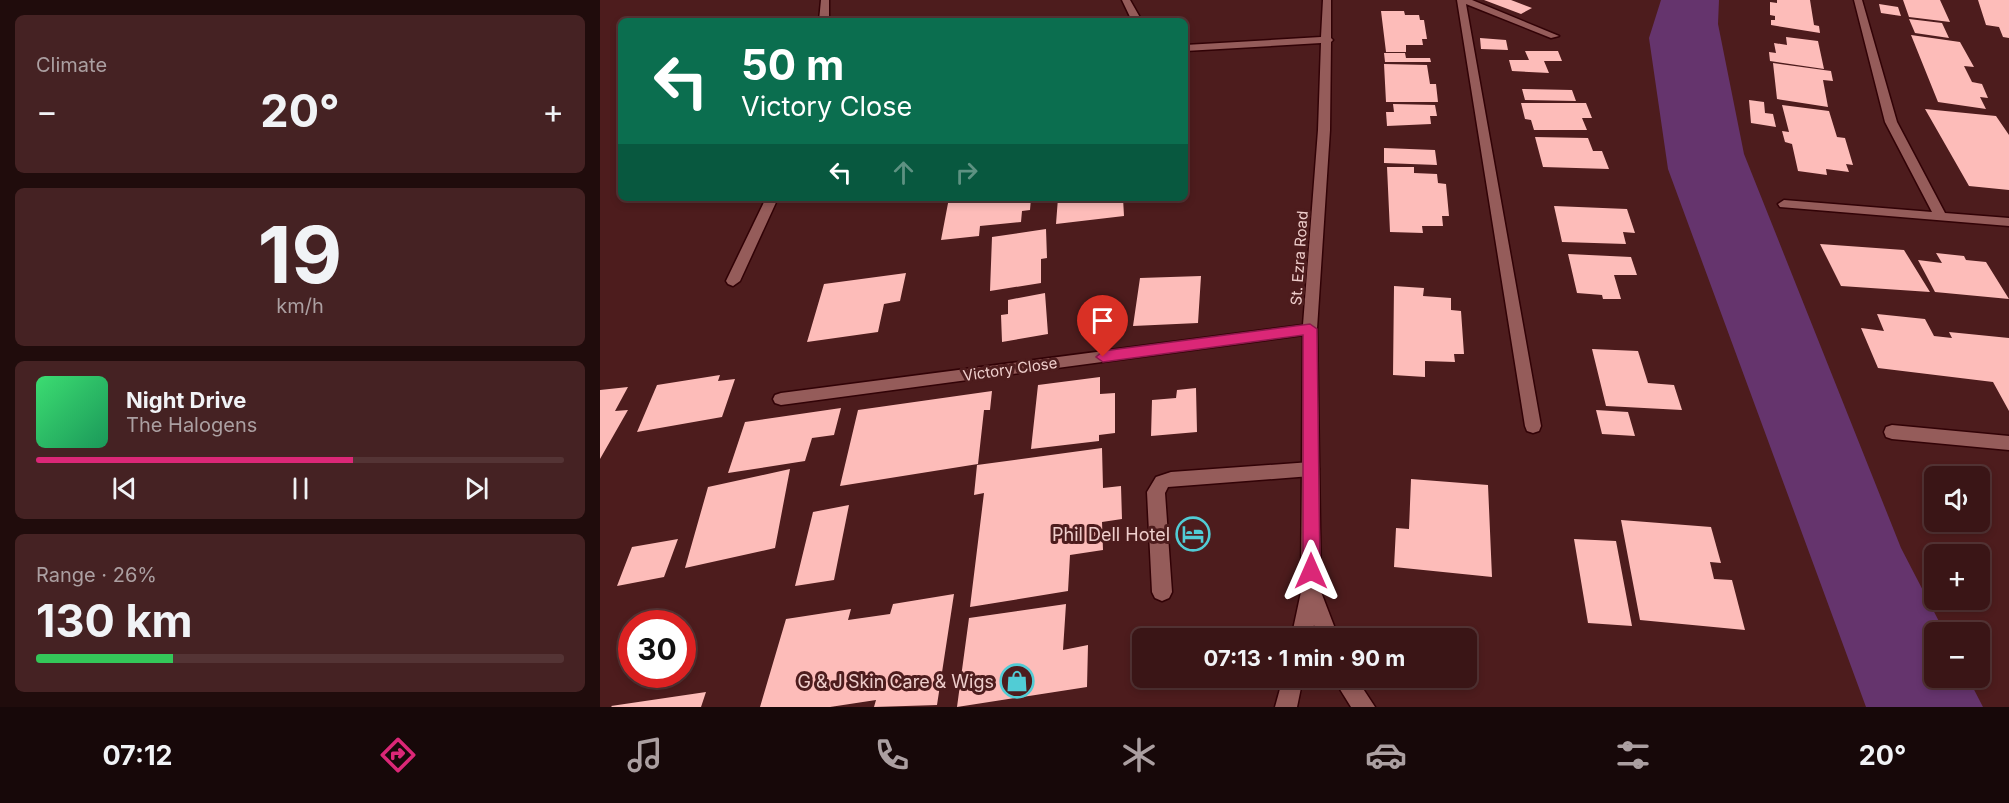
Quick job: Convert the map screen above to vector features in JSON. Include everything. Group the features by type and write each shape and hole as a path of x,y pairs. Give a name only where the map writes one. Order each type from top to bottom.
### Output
{"street":[{"path":"824,18 825,0"},
{"path":"1126,0 1135,18"},
{"name":"St. Ezra Road","path":"1311,592 1310,329 1324,130 1328,40 1327,0"},
{"path":"1463,0 1554,36"},
{"path":"1463,0 1533,426"},
{"path":"1858,0 1891,122 1940,216"},
{"path":"1188,48 1328,40"},
{"path":"733,281 771,201"},
{"path":"1784,204 2009,222"},
{"name":"Victory Close","path":"780,399 1310,329"},
{"path":"1892,432 2009,443"},
{"path":"1162,592 1156,492 1162,482 1172,479 1311,469"},
{"path":"1303,628 1311,592"},
{"path":"1311,592 1325,628"},
{"path":"1286,707 1291,688"},
{"path":"1350,688 1364,707"}],"shaded area":[{"path":"1661,0 1719,0 1718,24 1744,154 1901,548 1924,592 1924,610 1933,610 1939,622 1924,622 1924,688 1973,688 1983,707 1866,707 1668,169 1649,38"}],"building":[{"path":"1484,0 1511,0 1532,8 1521,14"},
{"path":"1777,0 1810,0 1814,25 1819,26 1820,33 1771,25 1771,20 1775,20 1775,16 1770,15 1770,2 1777,3"},
{"path":"1903,0 1940,0 1950,22 1909,17"},
{"path":"1978,0 2009,0 2009,38 2003,37 1999,27 1986,25"},
{"path":"1879,4 1898,7 1901,16 1881,13"},
{"path":"1381,11 1404,11 1405,15 1419,15 1420,20 1424,20 1427,39 1422,39 1423,45 1406,45 1406,52 1386,52"},
{"path":"1909,19 1942,23 1949,38 1915,33"},
{"path":"1911,35 1960,42 1974,67 1964,66 1972,82 1982,84 1988,98 1980,97 1986,109 1938,102"},
{"path":"1786,37 1818,41 1824,69 1770,61 1769,52 1776,53 1774,43 1787,45"},
{"path":"1480,38 1506,40 1508,50 1481,49"},
{"path":"1525,51 1558,51 1562,61 1544,61 1549,73 1512,71 1509,60 1529,60"},
{"path":"1384,53 1405,53 1406,58 1430,58 1431,62 1385,62"},
{"path":"1773,63 1831,71 1833,81 1823,80 1828,107 1777,99"},
{"path":"1384,64 1427,65 1430,84 1436,84 1438,102 1386,102"},
{"path":"1522,89 1572,90 1576,101 1525,100"},
{"path":"1749,100 1764,102 1765,113 1773,114 1776,127 1751,123"},
{"path":"1521,103 1586,103 1592,118 1582,118 1587,130 1534,130 1531,120 1525,119"},
{"path":"1393,104 1435,105 1437,116 1430,116 1431,124 1387,126 1386,112 1394,112"},
{"path":"1782,105 1829,111 1837,137 1845,138 1853,165 1846,164 1849,172 1826,169 1827,175 1798,171 1792,144 1785,142 1782,131 1789,132"},
{"path":"1925,109 1996,116 2009,135 2009,190 1969,186"},
{"path":"1535,137 1588,138 1593,151 1602,151 1609,169 1543,167"},
{"path":"1384,148 1435,150 1437,165 1384,163"},
{"path":"1387,167 1414,167 1414,173 1437,174 1438,183 1446,184 1449,216 1442,216 1443,226 1422,226 1423,233 1390,232"},
{"path":"948,201 1031,201 1030,210 1022,211 1021,222 980,226 979,236 941,240"},
{"path":"1058,201 1123,201 1124,216 1056,224"},
{"path":"1554,206 1627,209 1635,233 1623,232 1626,244 1562,242"},
{"path":"1046,229 1047,258 1041,259 1041,283 990,291 992,237"},
{"path":"1820,244 1904,250 1930,292 1841,286"},
{"path":"1936,253 1964,256 1966,260 1986,262 2009,299 1935,292 1918,260 1942,263"},
{"path":"1568,254 1631,257 1637,275 1614,275 1621,299 1603,299 1602,295 1577,293"},
{"path":"906,273 900,301 884,304 878,332 807,342 824,284"},
{"path":"1201,276 1198,323 1133,326 1140,278"},
{"path":"1394,286 1424,288 1423,296 1451,298 1451,310 1461,311 1464,354 1454,354 1455,362 1425,361 1425,377 1393,375"},
{"path":"1045,293 1048,334 1002,342 1001,315 1008,314 1008,300"},
{"path":"1877,314 1925,319 1934,336 1952,338 1949,332 2009,338 2009,411 1993,382 1878,368 1861,328 1884,331"},
{"path":"1592,349 1638,351 1648,383 1674,385 1682,410 1606,406"},
{"path":"720,375 718,381 735,379 722,417 637,432 657,385"},
{"path":"1100,377 1100,394 1115,393 1115,433 1099,435 1099,441 1031,449 1038,385"},
{"path":"628,387 615,411 628,410 600,459 600,390"},
{"path":"1196,388 1197,432 1151,436 1152,400 1176,398 1177,390"},
{"path":"992,391 990,410 984,410 978,464 840,486 858,410"},
{"path":"841,408 834,435 812,438 805,461 728,473 745,422"},
{"path":"1596,410 1628,412 1635,436 1602,434"},
{"path":"1102,448 1103,488 1121,486 1122,519 1102,522 1103,550 1070,555 1068,591 970,607 984,493 974,495 977,465"},
{"path":"790,469 775,548 685,568 708,487"},
{"path":"1411,479 1488,485 1492,577 1394,567 1396,528 1409,529"},
{"path":"849,505 834,580 795,586 813,512"},
{"path":"1621,520 1711,527 1721,563 1710,562 1714,579 1732,580 1745,630 1640,620"},
{"path":"678,539 664,577 617,586 632,547"},
{"path":"1574,539 1616,541 1632,626 1588,623"},
{"path":"954,594 937,705 874,707 876,700 830,707 760,707 786,619 851,609 848,620 890,614 893,604"},
{"path":"1066,604 1063,650 1088,645 1087,687 957,707 969,618"},
{"path":"706,692 701,707 611,706"}],"place":[{"name":"Phil Dell Hotel","path":"1193,534"},
{"name":"G & J Skin Care & Wigs","path":"1017,681"}],"route":[{"path":"1103,357 1310,329 1311,571"}]}
